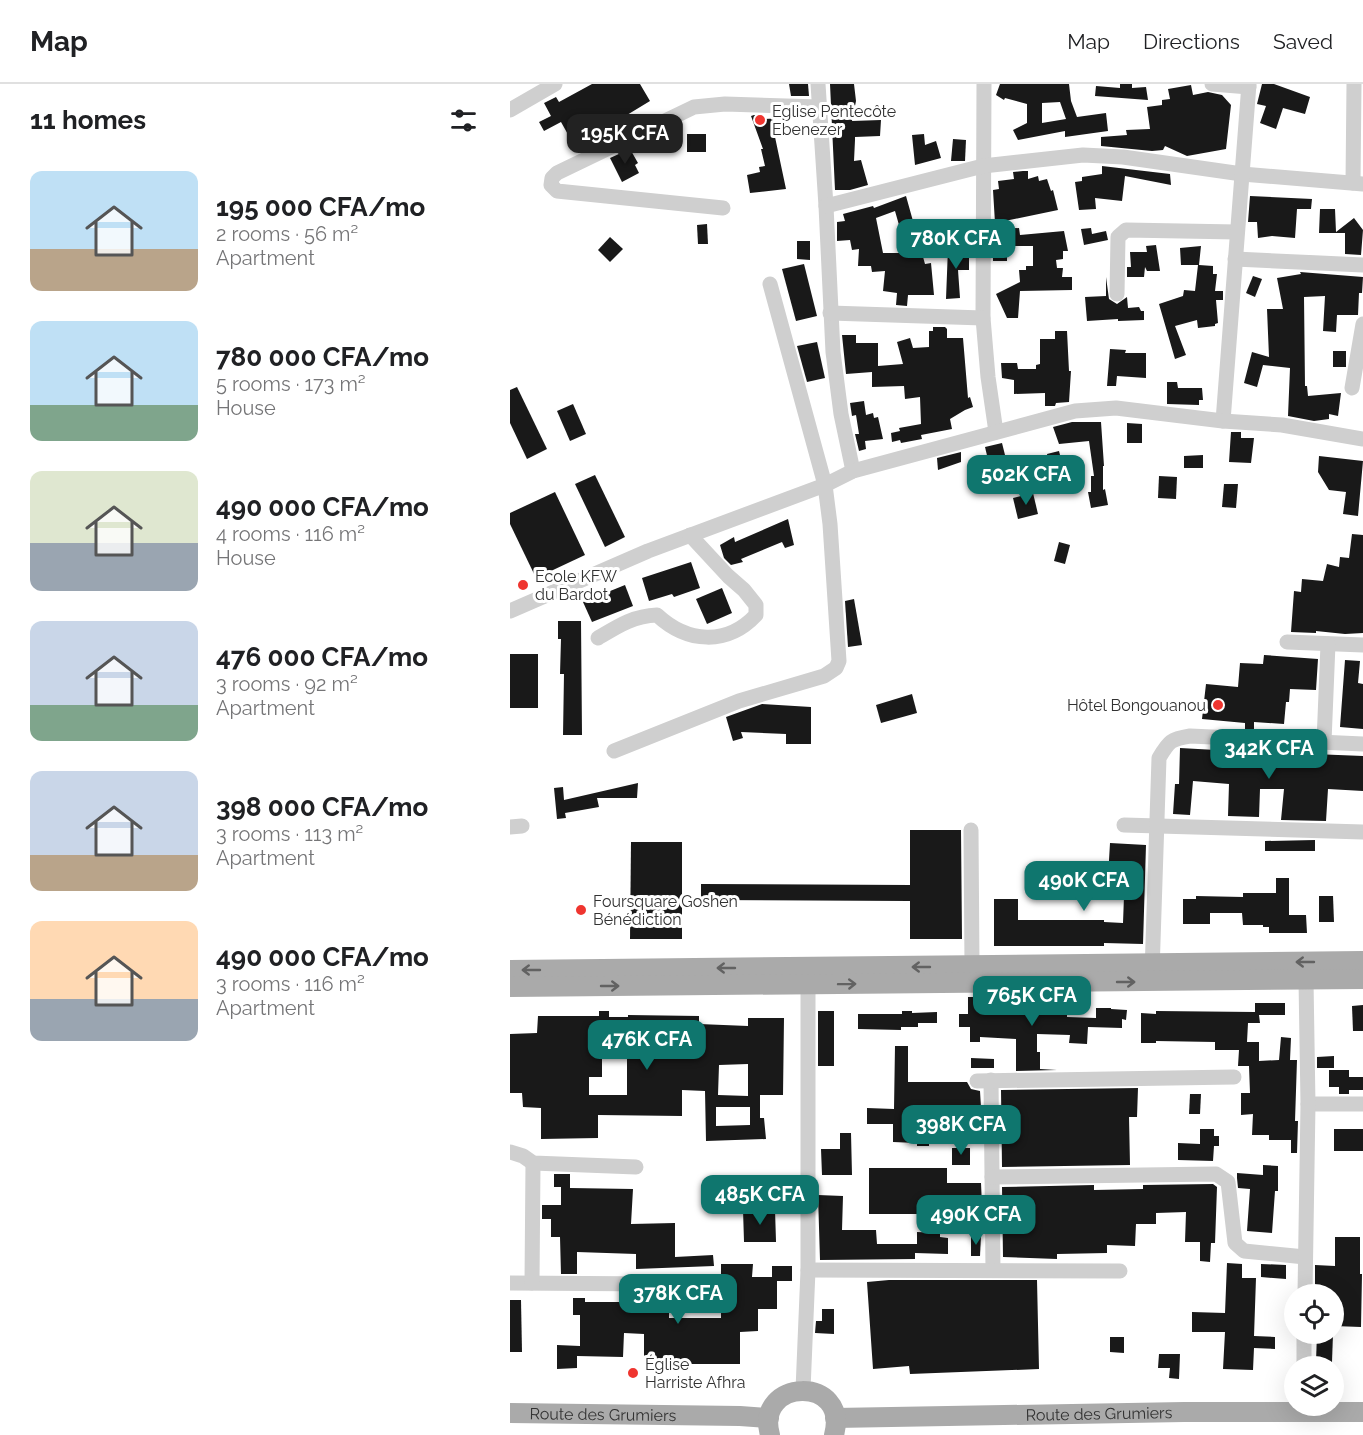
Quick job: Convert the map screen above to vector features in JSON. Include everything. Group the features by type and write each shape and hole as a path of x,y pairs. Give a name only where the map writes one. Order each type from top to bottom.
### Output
{"main road":[{"path":"510,970 808,976 1152,972 1363,962"},
{"path":"510,987 808,976 972,967 1152,972 1306,980 1363,979"},
{"path":"770,1427 774,1405 789,1392 803,1390 816,1393 826,1401 835,1427"},
{"name":"Route des Grumiers","path":"835,1427 1284,1410"},
{"name":"Route des Grumiers","path":"1344,1411 1363,1412"},
{"name":"Route des Grumiers","path":"510,1413 740,1416 770,1427"}],"street":[{"path":"510,110 555,84"},
{"path":"818,84 830,313 839,405 853,471"},
{"path":"984,84 983,318 988,378 996,432"},
{"path":"1212,84 1249,86 1223,421"},
{"path":"826,206 983,166 1068,156 1106,156 1242,174 1358,184 1354,84"},
{"path":"723,208 557,191 551,185 552,178 557,173 694,106 725,104 819,107"},
{"path":"1118,294 1118,237 1126,230 1237,232"},
{"path":"1234,260 1363,265"},
{"path":"615,751 739,701 824,676 836,668 840,653 825,485 770,284"},
{"path":"830,313 983,318"},
{"path":"1352,388 1363,324"},
{"path":"510,611 648,551 825,485 853,471 1075,411 1116,408 1223,421 1282,425 1363,439"},
{"path":"598,638 624,621 642,615 657,615 666,624 692,637 720,637 747,625 756,615 756,605 744,590 690,535"},
{"path":"1287,642 1363,645"},
{"path":"1324,742 1328,644"},
{"path":"1152,972 1160,758 1168,743 1176,738 1190,736 1363,744"},
{"path":"1124,825 1157,828 1363,832"},
{"path":"971,830 972,967"},
{"path":"803,1390 808,1270 808,976"},
{"path":"1305,1284 1308,1104 1306,980"},
{"path":"993,1270 992,1177 984,1080 1234,1077"},
{"path":"1308,1104 1363,1104"},
{"path":"510,1152 533,1162 636,1167"},
{"path":"532,1283 533,1162"},
{"path":"992,1177 1216,1174 1228,1182 1235,1243 1244,1251 1305,1257"},
{"path":"808,1270 1120,1271"},
{"path":"510,1283 661,1284"}],"building":[{"path":"592,84 640,84 650,101 599,132 596,127 592,130 590,127 570,138 561,122 544,131 539,122 551,116 544,103 556,97 559,102"},
{"path":"789,84 808,84 809,96 791,96"},
{"path":"830,84 854,84 856,101 852,121 881,120 880,136 855,137 854,161 861,160 868,185 850,190 835,190"},
{"path":"1000,84 1069,84 1071,101 1077,117 1106,113 1108,131 1065,137 1065,131 1018,140 1013,130 1027,123 1027,104 1005,98 1004,100 996,95","holes":["1060,102 1066,119 1042,123 1042,103"]},
{"path":"1120,84 1132,84 1132,88 1146,87 1148,100 1095,96 1096,86 1120,88"},
{"path":"1262,84 1274,84 1310,97 1305,114 1283,108 1276,129 1260,123 1266,106 1257,104"},
{"path":"1191,85 1193,95 1208,92 1222,95 1231,105 1226,149 1187,156 1165,146 1163,150 1152,151 1101,146 1101,137 1127,135 1126,130 1150,129 1147,107 1162,105 1162,100 1170,99 1168,89"},
{"path":"764,115 764,119 785,118 786,136 775,137 786,189 750,193 747,175 760,172 759,167 765,166 761,149 763,149 751,116"},
{"path":"687,134 706,134 706,152 687,152"},
{"path":"924,134 925,145 936,141 941,158 915,165 912,135"},
{"path":"953,139 966,140 965,161 951,161"},
{"path":"630,149 638,163 635,165 639,173 622,182 610,158"},
{"path":"1102,166 1170,174 1171,185 1125,176 1122,201 1095,198 1096,209 1079,210 1075,182 1082,181 1082,177 1102,174"},
{"path":"1028,171 1028,179 1038,176 1039,181 1047,179 1051,191 1053,190 1058,210 995,223 993,190 999,189 998,181 1014,179 1013,172"},
{"path":"906,196 925,264 931,263 934,295 908,295 907,306 896,305 897,293 883,291 885,271 872,272 871,266 858,266 859,249 852,250 850,240 837,241 837,222 845,221 843,214 873,206 874,208","holes":["895,211 907,253 883,253 876,218"]},
{"path":"1250,196 1312,199 1311,209 1297,209 1295,238 1272,236 1258,238 1257,222 1248,222"},
{"path":"1320,209 1335,209 1336,232 1354,218 1363,230 1361,255 1345,254 1345,233 1319,233"},
{"path":"707,224 708,244 698,244 697,225"},
{"path":"1019,228 1020,235 1064,231 1068,251 1063,251 1063,259 1056,260 1057,268 1063,268 1062,277 1072,277 1072,290 1020,291 1018,318 1007,318 996,294 1020,282 1019,270 1026,270 1026,266 1033,266 1033,246 1007,246 1007,261 993,261 993,239 995,229"},
{"path":"1091,228 1092,234 1106,231 1108,240 1084,245 1081,229"},
{"path":"610,237 623,249 610,262 598,250"},
{"path":"797,241 810,241 810,260 797,259"},
{"path":"1156,245 1160,271 1147,271 1145,267 1144,277 1127,277 1127,267 1131,267 1130,252 1147,252 1146,246"},
{"path":"1201,246 1199,265 1213,266 1213,274 1217,274 1215,291 1223,291 1223,300 1216,300 1218,323 1215,326 1198,328 1197,320 1175,326 1186,355 1175,359 1159,304 1183,296 1184,290 1195,291 1198,265 1181,265 1180,248"},
{"path":"948,248 969,249 969,270 958,270 960,298 946,299"},
{"path":"804,264 817,316 796,321 782,269"},
{"path":"1300,272 1363,277 1362,293 1359,293 1358,315 1337,315 1336,332 1323,331 1325,296 1304,297 1305,386 1307,386 1308,396 1341,393 1338,416 1329,414 1329,419 1314,421 1288,416 1290,368 1263,365 1257,387 1244,383 1252,352 1269,357 1267,309 1283,309 1277,278 1301,274"},
{"path":"1253,276 1262,279 1255,297 1246,293"},
{"path":"1106,277 1109,299 1117,304 1127,297 1128,308 1139,307 1141,311 1144,311 1144,320 1087,321 1085,297 1106,296"},
{"path":"933,327 945,327 947,338 963,338 968,398 970,397 973,407 950,419 952,429 921,435 922,439 901,443 900,440 892,442 891,433 900,431 899,428 921,424 920,397 905,399 904,386 872,387 872,372 846,374 842,335 856,335 856,343 878,343 878,366 903,364 897,342 910,338 913,348 929,347 929,331 933,331"},
{"path":"1055,331 1067,331 1069,371 1071,371 1069,402 1045,406 1045,393 1014,394 1014,380 1002,378 1001,363 1017,363 1018,369 1036,369 1036,365 1040,364 1040,339 1055,339"},
{"path":"817,342 825,378 807,382 797,346"},
{"path":"1110,349 1126,350 1125,353 1146,353 1146,378 1117,376 1116,386 1107,386"},
{"path":"1333,351 1346,351 1346,367 1333,367"},
{"path":"1167,382 1177,382 1178,388 1202,388 1203,400 1199,400 1199,405 1167,404"},
{"path":"517,387 547,449 527,459 510,423 510,390"},
{"path":"864,401 866,415 873,413 874,418 878,417 883,439 865,441 866,449 859,451 855,434 859,434 856,415 852,416 850,403"},
{"path":"573,404 586,434 570,441 557,411"},
{"path":"1072,422 1101,422 1103,490 1105,489 1108,505 1091,508 1088,492 1091,492 1091,476 1094,476 1089,441 1059,444 1053,427"},
{"path":"1127,423 1142,424 1142,443 1127,443"},
{"path":"1231,432 1241,432 1241,438 1254,438 1251,463 1229,462"},
{"path":"1002,443 1007,463 990,468 985,447"},
{"path":"1059,451 1066,479 1053,482 1047,454"},
{"path":"961,452 961,462 938,470 937,458"},
{"path":"1203,455 1203,468 1184,468 1184,456"},
{"path":"1319,456 1363,461 1358,516 1343,514 1346,492 1329,490 1318,472"},
{"path":"595,475 625,537 605,547 575,484"},
{"path":"1159,476 1177,477 1176,499 1158,498"},
{"path":"1224,484 1238,484 1236,508 1222,507"},
{"path":"555,492 585,555 536,578 510,524 510,513"},
{"path":"1033,493 1038,514 1018,519 1013,498"},
{"path":"788,519 794,545 785,548 782,542 741,559 743,562 731,565 724,558 720,545 734,537 735,542"},
{"path":"1352,534 1363,535 1363,633 1291,632 1294,591 1301,592 1302,579 1323,581 1327,564 1339,567 1340,557 1349,558"},
{"path":"1059,542 1070,545 1065,564 1054,561"},
{"path":"691,562 700,588 674,597 672,594 649,601 642,578"},
{"path":"625,585 633,606 592,622 583,602"},
{"path":"722,588 732,613 707,624 696,599"},
{"path":"854,599 862,645 848,647 845,601"},
{"path":"558,621 581,621 582,735 563,735 564,674 560,674 561,639 558,639"},
{"path":"510,654 538,654 538,708 510,708"},
{"path":"1264,655 1318,659 1316,690 1290,689 1284,724 1254,722 1254,729 1245,729 1245,723 1202,719 1206,684 1238,687 1240,663 1263,664"},
{"path":"1345,660 1360,661 1358,683 1363,684 1363,729 1340,727"},
{"path":"912,694 917,713 881,723 876,705"},
{"path":"762,704 811,707 811,744 786,744 786,734 741,732 743,738 733,741 726,717"},
{"path":"1180,748 1249,750 1249,755 1363,756 1363,791 1328,789 1326,821 1281,820 1284,789 1260,789 1259,817 1228,816 1229,784 1193,781 1190,815 1173,814 1175,784 1179,784"},
{"path":"638,783 637,798 597,798 599,807 565,813 566,818 557,819 554,788 563,787 564,800"},
{"path":"910,830 961,830 962,939 910,939 910,901 701,900 701,884 910,885"},
{"path":"1315,840 1315,851 1265,851 1265,841"},
{"path":"631,842 682,842 682,939 630,939"},
{"path":"1110,843 1146,845 1143,944 994,946 994,899 1018,899 1018,920 1104,920 1104,922 1123,923 1124,896 1111,887 1111,878 1108,877"},
{"path":"1276,878 1289,878 1289,915 1306,915 1307,933 1269,933 1269,927 1263,927 1263,925 1243,925 1242,913 1210,913 1210,924 1183,924 1183,899 1196,899 1196,896 1243,897 1243,893 1276,893"},
{"path":"1319,896 1333,896 1334,922 1319,922"},
{"path":"1002,996 1019,996 1019,1011 1058,1011 1058,1014 1067,1014 1067,1017 1096,1018 1096,1008 1111,1008 1127,1010 1126,1020 1122,1019 1122,1028 1088,1027 1087,1044 1069,1043 1070,1035 1037,1034 1040,1069 1057,1070 1016,1071 1016,1039 980,1037 980,1042 970,1042 970,1027 959,1027 959,1014 968,1014 968,997 983,997 983,1014 1002,1015"},
{"path":"1255,1003 1285,1003 1285,1015 1259,1015 1260,1023 1248,1023 1247,1042 1259,1042 1259,1061 1279,1060 1281,1037 1291,1038 1290,1060 1297,1060 1295,1121 1298,1121 1297,1153 1291,1153 1291,1140 1269,1140 1269,1135 1252,1135 1253,1114 1241,1115 1241,1093 1250,1093 1249,1066 1238,1066 1239,1050 1215,1050 1215,1042 1141,1043 1141,1013 1156,1014 1156,1011 1255,1012"},
{"path":"1363,1005 1363,1031 1353,1031 1352,1006"},
{"path":"599,1011 609,1011 609,1017 699,1016 699,1024 748,1026 748,1018 784,1018 783,1095 760,1095 760,1118 764,1118 766,1139 706,1141 705,1091 682,1090 682,1116 598,1115 598,1138 541,1139 541,1108 523,1107 522,1093 510,1093 510,1034 537,1033 538,1016 599,1016","holes":["602,1055 627,1055 627,1095 589,1095 589,1077 602,1077","748,1064 748,1096 718,1095 719,1065","716,1107 750,1107 750,1125 716,1126"]},
{"path":"818,1011 834,1011 834,1066 818,1066"},
{"path":"902,1011 937,1012 937,1023 918,1023 918,1027 901,1027 901,1030 858,1029 858,1014 902,1014"},
{"path":"895,1046 908,1046 908,1082 967,1082 971,1089 980,1091 982,1124 929,1124 929,1146 917,1146 917,1143 893,1142 893,1124 867,1124 867,1108 894,1109"},
{"path":"1334,1056 1334,1068 1317,1068 1317,1057"},
{"path":"971,1058 994,1059 994,1068 971,1068"},
{"path":"1329,1070 1349,1070 1349,1077 1363,1077 1363,1090 1349,1090 1349,1094 1339,1094 1339,1087 1329,1087"},
{"path":"1138,1088 1137,1117 1129,1117 1130,1165 1002,1167 1001,1090"},
{"path":"1190,1094 1201,1094 1200,1114 1189,1114"},
{"path":"1200,1129 1214,1129 1214,1136 1219,1136 1219,1146 1214,1146 1213,1161 1178,1160 1178,1143 1200,1144"},
{"path":"1334,1129 1363,1129 1363,1151 1334,1151"},
{"path":"840,1133 851,1133 852,1175 822,1175 821,1149 840,1149"},
{"path":"952,1148 970,1148 970,1165 952,1165"},
{"path":"1263,1165 1278,1166 1278,1191 1275,1191 1272,1233 1247,1231 1250,1189 1238,1188 1237,1173 1263,1175"},
{"path":"869,1168 947,1168 947,1183 981,1183 982,1205 947,1205 947,1214 869,1214"},
{"path":"554,1174 570,1174 570,1188 633,1189 631,1224 675,1223 675,1257 713,1255 714,1266 636,1269 636,1254 577,1252 577,1274 561,1274 560,1237 551,1237 551,1219 542,1219 542,1205 561,1205 561,1187 554,1187"},
{"path":"1213,1184 1217,1187 1215,1243 1211,1243 1210,1262 1200,1261 1200,1242 1185,1242 1186,1212 1156,1213 1156,1224 1136,1224 1135,1246 1107,1245 1107,1253 1057,1254 1057,1259 1003,1257 1002,1187 1094,1185 1094,1190 1143,1189 1143,1185"},
{"path":"818,1195 843,1196 842,1230 876,1230 877,1244 917,1244 917,1232 940,1233 940,1237 948,1238 948,1254 915,1253 915,1259 820,1260"},
{"path":"775,1209 776,1242 744,1242 743,1210"},
{"path":"971,1236 981,1236 980,1256 971,1256"},
{"path":"1335,1237 1360,1237 1361,1327 1344,1326 1344,1284 1315,1284 1315,1265 1335,1266"},
{"path":"1227,1263 1242,1264 1242,1278 1256,1278 1254,1336 1275,1337 1275,1349 1254,1348 1253,1370 1223,1369 1225,1332 1192,1332 1192,1312 1225,1313"},
{"path":"721,1264 753,1264 752,1277 772,1277 772,1266 792,1266 792,1281 777,1281 777,1309 758,1309 758,1331 740,1332 740,1364 670,1364 670,1370 644,1370 644,1334 624,1333 623,1357 577,1356 577,1368 557,1369 557,1345 580,1346 580,1315 573,1315 573,1298 585,1298 585,1302 638,1302 638,1307 669,1307 669,1318 721,1318"},
{"path":"1261,1264 1286,1265 1286,1279 1261,1277"},
{"path":"1037,1280 1039,1369 910,1374 909,1366 873,1369 867,1282"},
{"path":"510,1300 521,1300 522,1352 510,1352"},
{"path":"822,1309 834,1309 834,1334 815,1333 816,1321 822,1321"},
{"path":"1110,1337 1124,1337 1124,1353 1110,1352"},
{"path":"1317,1344 1333,1344 1332,1356 1316,1356"},
{"path":"1159,1354 1180,1354 1179,1379 1169,1378 1170,1368 1158,1368"}],"place":[{"name":"Eglise Pentecôte Ebenezer","path":"760,120"},
{"name":"Ecole KFW du Bardot","path":"523,585"},
{"name":"Hôtel Bongouanou","path":"1218,705"},
{"name":"Foursquare Goshen Bénédiction","path":"581,910"},
{"name":"Église Harriste Afhra","path":"633,1373"}]}
